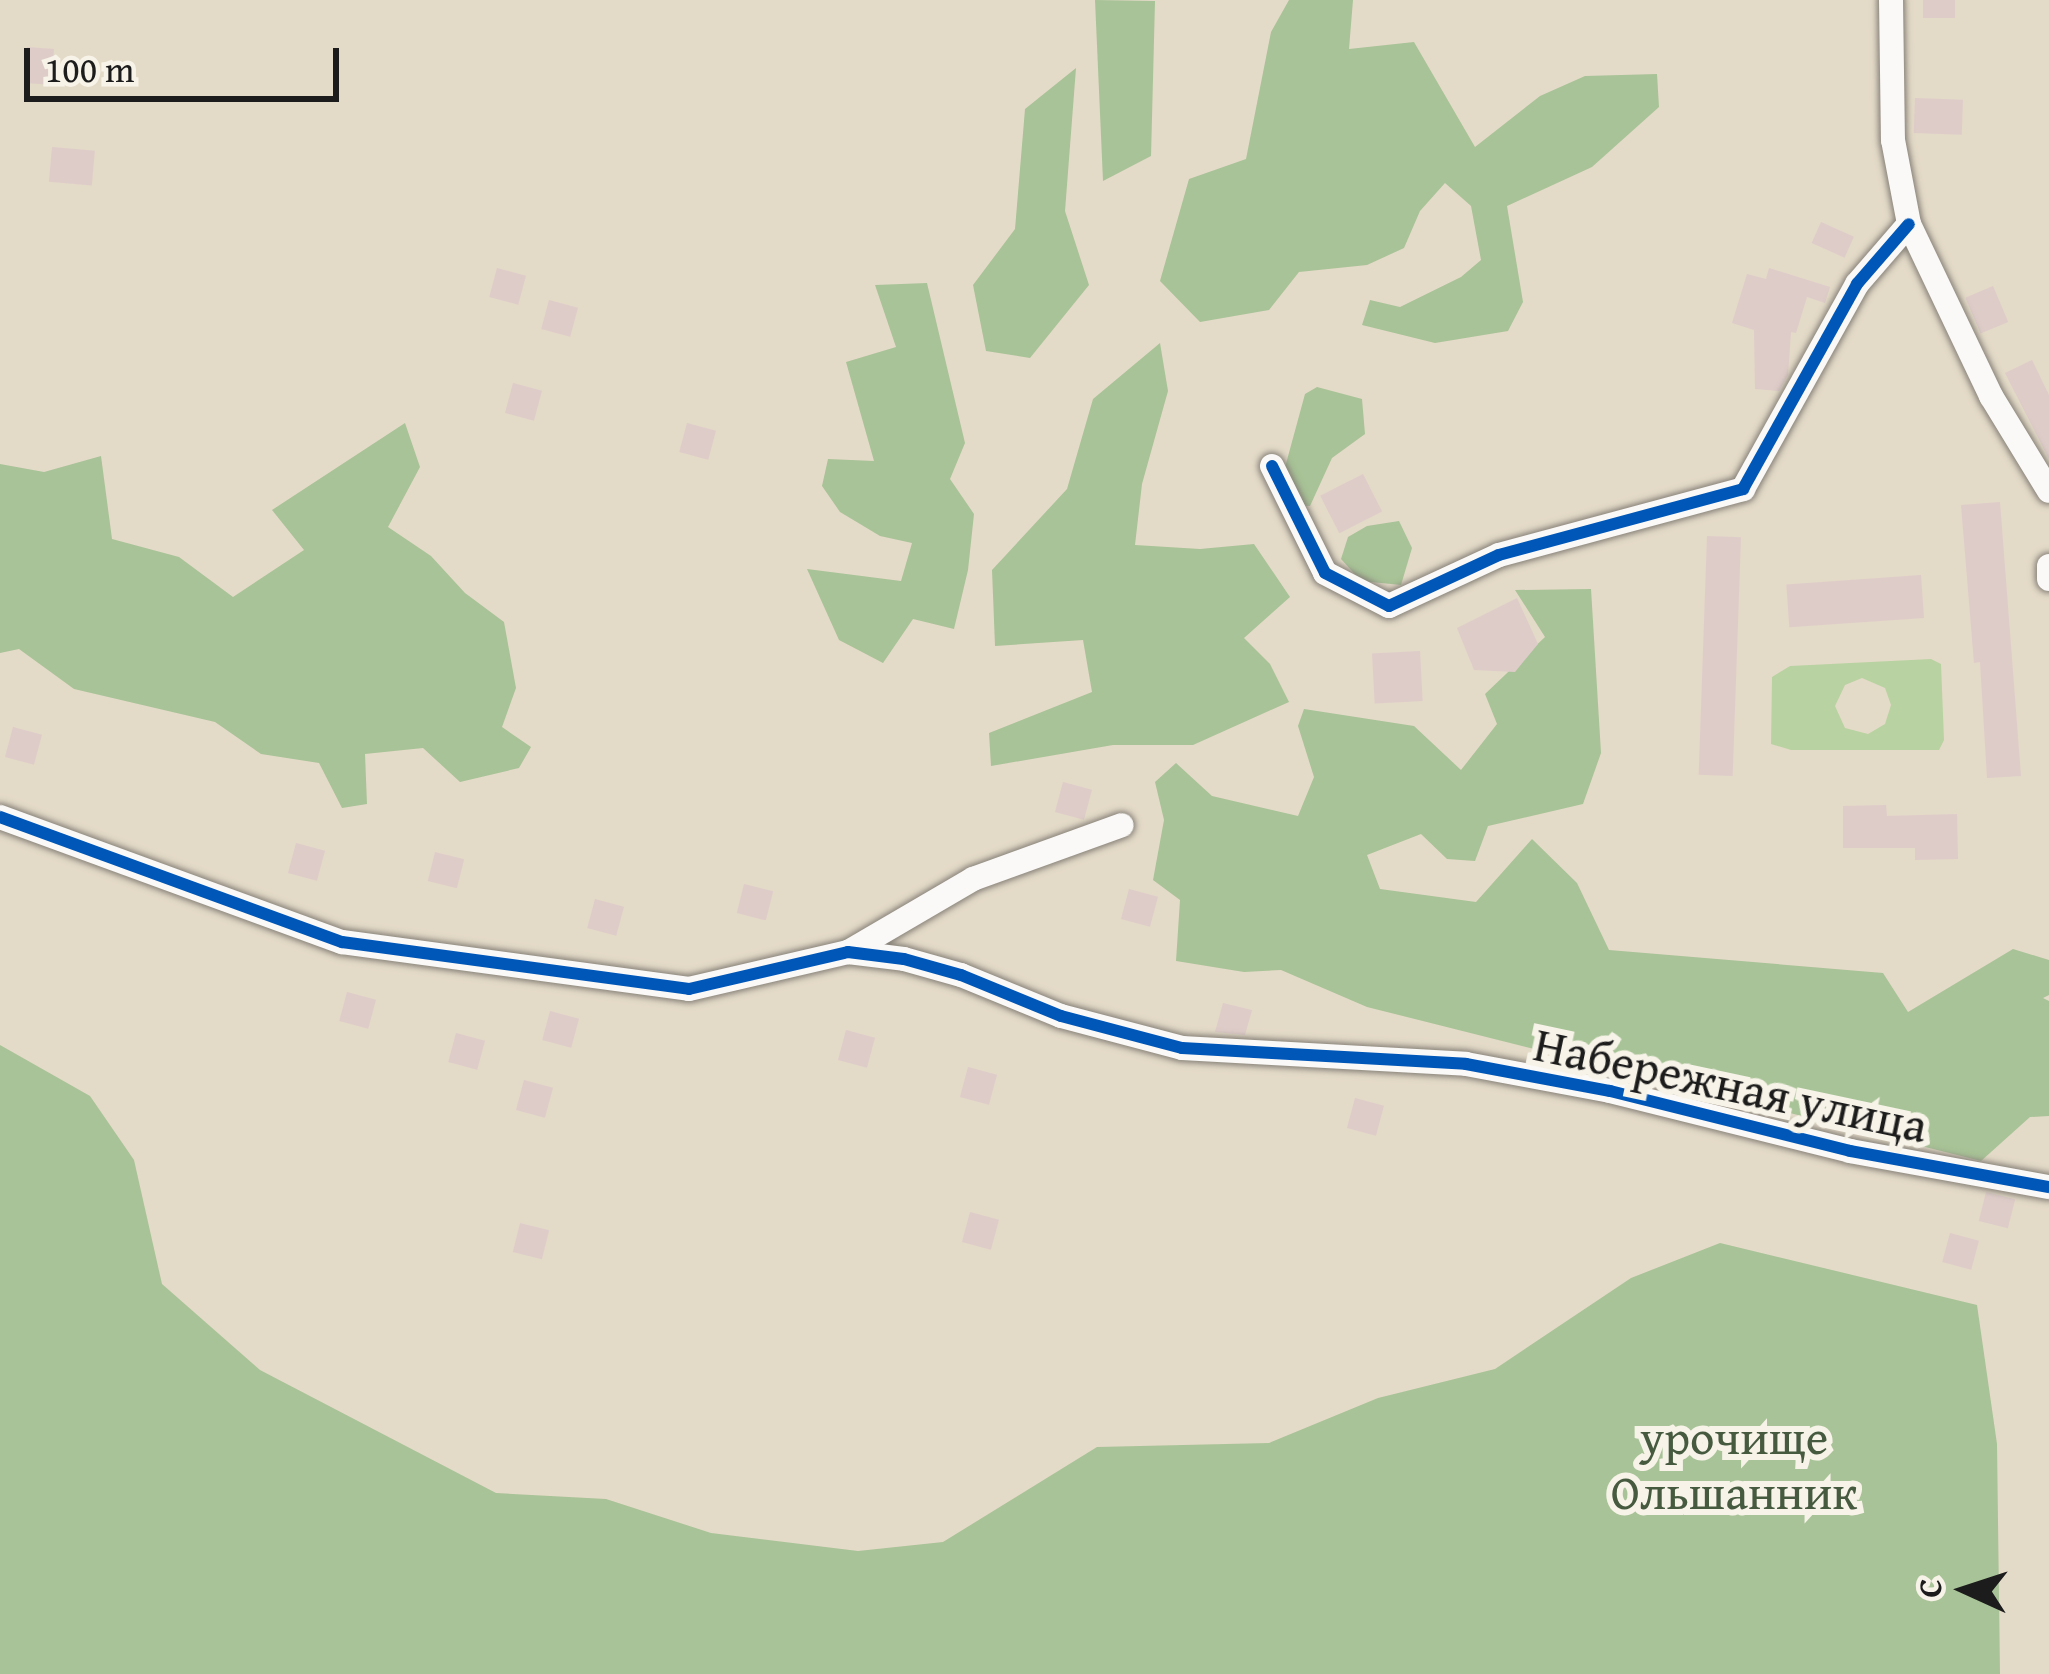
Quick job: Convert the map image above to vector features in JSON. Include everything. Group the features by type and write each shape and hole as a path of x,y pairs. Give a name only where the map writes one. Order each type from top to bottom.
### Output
{"street":[{"path":"1891,0 1893,140 1909,224 1991,396 2049,491"},
{"path":"1271,466 1325,573 1389,606 1403,604 1498,555 1743,489 1857,284 1909,224"},
{"path":"2049,566 2049,578"},
{"name":"Набережная улица","path":"0,817 341,942 689,988 848,952 942,970 1061,1016 1182,1048 1466,1064 1610,1091 1850,1151 2049,1187"},
{"path":"848,952 974,879 1122,825"}],"green space":[{"path":"1095,0 1155,1 1151,156 1103,181"},
{"path":"1289,0 1353,0 1349,49 1414,42 1475,147 1540,96 1585,76 1657,74 1659,107 1592,167 1507,206 1523,302 1508,331 1435,343 1362,325 1370,300 1400,307 1461,277 1481,260 1471,206 1445,183 1420,211 1404,248 1367,265 1299,272 1269,310 1200,322 1160,281 1189,179 1246,159 1271,32"},
{"path":"1076,68 1065,211 1089,285 1030,358 986,351 973,285 1015,229 1025,109"},
{"path":"927,283 965,443 950,479 974,514 968,570 954,629 913,619 883,663 839,640 807,569 901,581 912,543 880,536 840,512 822,486 828,459 874,461 846,362 896,347 875,285"},
{"path":"1160,343 1168,391 1142,484 1135,545 1200,549 1254,544 1290,597 1244,638 1270,664 1289,702 1193,745 1113,745 991,766 989,733 1092,692 1083,640 995,646 992,570 1067,489 1093,399"},
{"path":"1317,387 1362,399 1365,434 1332,458 1310,506 1295,505 1284,471 1305,394"},
{"path":"405,423 420,467 388,527 431,556 465,593 504,622 516,688 502,727 531,747 519,768 460,782 423,748 365,754 367,804 342,808 319,763 261,754 215,722 74,689 19,649 0,653 0,464 44,472 101,456 112,539 179,557 233,597 304,550 272,510"},
{"path":"1399,521 1412,548 1401,585 1361,581 1341,559 1348,537 1367,526"},
{"path":"1591,589 1601,753 1583,804 1488,826 1475,861 1447,859 1421,834 1367,855 1380,889 1476,902 1532,839 1577,883 1609,950 1883,973 1908,1012 2013,949 2049,960 2049,995 2043,998 2049,1001 2049,1116 2030,1117 1981,1161 1367,1007 1281,970 1244,972 1176,961 1180,900 1153,880 1164,820 1155,782 1176,763 1212,796 1298,816 1314,777 1298,726 1304,709 1414,726 1461,770 1497,724 1485,694 1545,637 1515,590"},
{"path":"1931,659 1941,664 1944,740 1939,750 1791,750 1771,744 1772,677 1790,666","holes":["1862,678 1885,688 1891,705 1885,724 1868,734 1845,728 1835,706 1845,685"]},
{"name":"урочище Ольшанник","path":"0,1045 90,1096 134,1160 162,1284 260,1370 496,1493 606,1499 711,1533 858,1551 943,1542 1097,1447 1269,1443 1378,1398 1495,1369 1631,1278 1720,1243 1977,1305 1997,1444 2000,1674 0,1674"}],"building":[{"path":"1923,0 1955,0 1955,18 1923,18"},
{"path":"27,47 54,49 51,85 24,83"},
{"path":"1915,98 1963,100 1962,135 1914,133"},
{"path":"52,147 95,151 92,186 49,182"},
{"path":"1821,222 1854,237 1845,258 1812,243"},
{"path":"497,268 526,276 518,305 489,297"},
{"path":"1769,268 1830,287 1825,303 1807,297 1796,333 1791,332 1788,375 1779,391 1755,389 1754,330 1732,323 1747,274 1766,279"},
{"path":"1993,286 2008,322 1981,334 1965,298"},
{"path":"549,300 578,308 570,337 541,329"},
{"path":"2032,360 2049,395 2049,459 2005,373"},
{"path":"513,383 542,391 534,421 505,413"},
{"path":"687,423 716,431 708,460 679,452"},
{"path":"1363,474 1382,511 1339,533 1320,496"},
{"path":"2000,502 2021,776 1987,778 1980,662 1974,663 1961,505"},
{"path":"1707,536 1741,537 1733,776 1699,775"},
{"path":"1921,575 1924,618 1789,627 1786,584"},
{"path":"1517,598 1538,644 1515,672 1474,670 1457,628"},
{"path":"1420,651 1423,701 1375,703 1372,654"},
{"path":"13,727 42,735 34,765 5,757"},
{"path":"1063,782 1092,790 1084,820 1055,812"},
{"path":"1886,805 1887,816 1957,814 1958,859 1915,860 1915,848 1843,848 1843,806"},
{"path":"296,843 325,851 317,881 288,873"},
{"path":"435,852 464,859 457,888 428,881"},
{"path":"744,884 773,891 766,920 737,913"},
{"path":"1129,889 1158,897 1150,927 1121,919"},
{"path":"595,899 624,907 616,936 587,928"},
{"path":"347,992 376,1000 368,1029 339,1021"},
{"path":"1223,1003 1252,1010 1245,1035 1215,1032"},
{"path":"550,1011 579,1019 571,1048 542,1040"},
{"path":"846,1030 875,1038 867,1068 838,1060"},
{"path":"456,1033 485,1041 477,1070 448,1062"},
{"path":"968,1067 997,1075 989,1105 960,1097"},
{"path":"524,1080 553,1088 545,1118 516,1110"},
{"path":"1355,1098 1384,1106 1376,1136 1347,1128"},
{"path":"1986,1192 2015,1199 2008,1228 1979,1221"},
{"path":"970,1212 999,1220 991,1250 962,1242"},
{"path":"520,1223 549,1230 542,1259 513,1252"},
{"path":"1950,1233 1979,1241 1971,1270 1942,1262"}],"cycle path":[{"path":"1272,466 1325,573 1389,606 1499,555 1743,489 1857,284 1909,224"},
{"path":"0,817 342,942 689,989 848,952 904,959 961,975 1061,1016 1182,1048 1466,1064 1610,1091 1850,1151 2049,1187"}]}
